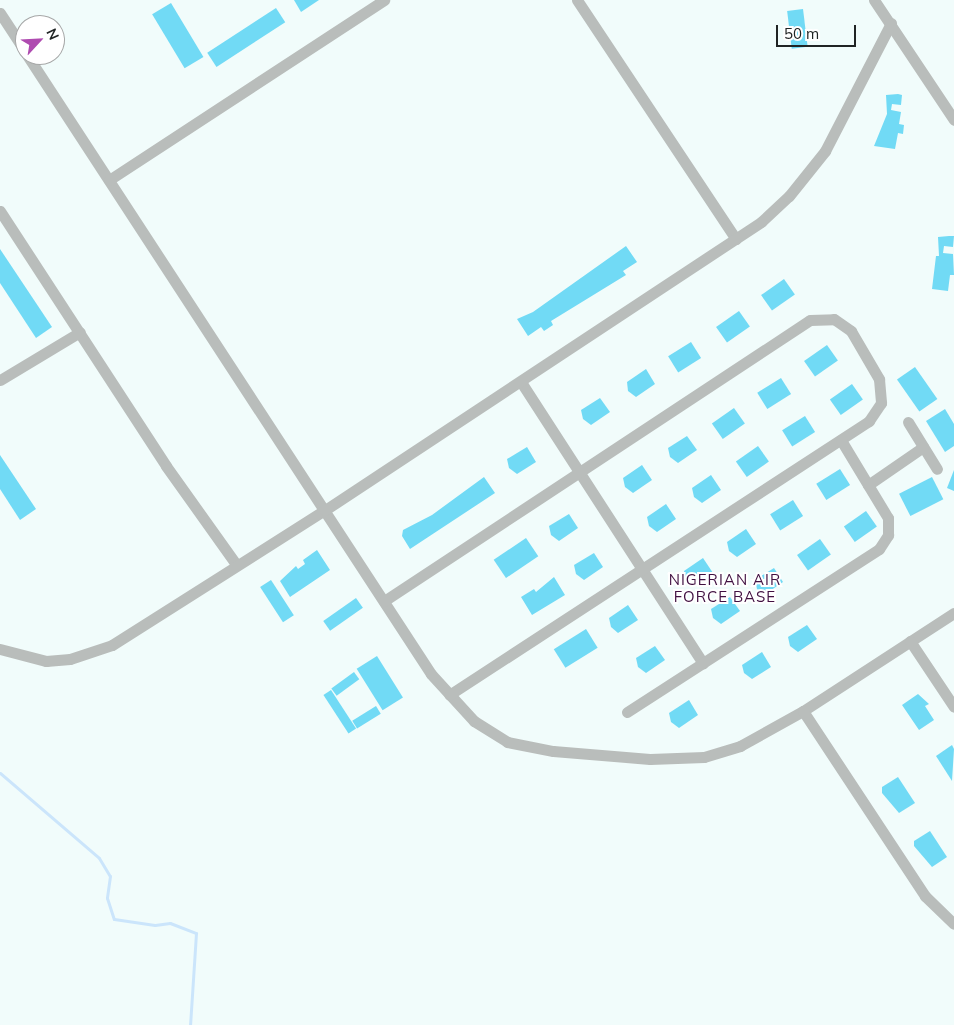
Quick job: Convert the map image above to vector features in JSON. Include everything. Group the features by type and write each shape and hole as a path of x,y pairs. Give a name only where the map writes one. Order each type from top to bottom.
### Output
{"street":[{"path":"109,180 384,0"},
{"path":"577,0 736,239"},
{"path":"874,0 953,118"},
{"path":"0,13 15,36"},
{"path":"0,649 46,661 91,654 112,645 236,564 325,510 761,222 812,171 891,23"},
{"path":"34,65 384,601 449,695 474,721 507,742 553,751 650,759 704,757 740,746 803,711 954,613"},
{"path":"0,211 198,515 236,564"},
{"path":"384,601 810,320 822,317 843,323 851,331 880,379 882,391 877,412 840,440 449,695"},
{"path":"0,380 80,332"},
{"path":"521,382 704,662"},
{"path":"908,422 937,469"},
{"path":"626,712 879,549 888,534 888,518 840,440"},
{"path":"868,485 923,447"},
{"path":"910,642 954,708"},
{"path":"803,711 925,896 954,924"}],"building":[{"path":"294,0 319,0 301,12"},
{"path":"171,3 203,57 185,68 152,14"},
{"path":"276,8 285,22 216,67 207,53"},
{"path":"803,9 808,47 792,49 787,11"},
{"path":"886,95 902,95 901,105 892,104 891,110 901,112 899,124 904,125 903,134 898,133 895,149 874,146 887,114"},
{"path":"954,236 953,247 944,246 943,253 953,254 954,275 950,275 948,291 932,289 936,256 939,256 938,237"},
{"path":"626,246 637,262 623,271 626,275 551,321 553,325 544,331 541,327 528,336 517,319 533,312"},
{"path":"0,249 52,327 36,338 0,283"},
{"path":"784,279 795,295 772,311 761,295"},
{"path":"739,311 750,327 727,343 716,327"},
{"path":"691,342 701,358 678,372 668,356"},
{"path":"827,345 838,361 815,377 804,361"},
{"path":"915,367 937,399 919,412 897,380"},
{"path":"646,369 655,384 636,397 628,391 627,382"},
{"path":"781,378 791,394 767,409 757,393"},
{"path":"852,384 863,400 841,415 830,399"},
{"path":"600,398 610,412 591,425 583,419 581,410"},
{"path":"734,408 745,424 723,439 712,423"},
{"path":"945,409 954,424 954,446 945,452 926,421"},
{"path":"805,416 815,432 792,446 782,430"},
{"path":"687,436 697,450 678,463 670,457 668,448"},
{"path":"758,446 769,462 747,477 736,461"},
{"path":"527,447 536,462 517,474 509,468 507,459"},
{"path":"0,455 36,509 20,520 0,489"},
{"path":"642,465 652,480 633,493 625,487 623,478"},
{"path":"840,469 850,485 826,500 816,484"},
{"path":"954,470 954,491 947,488"},
{"path":"711,475 721,490 702,503 694,497 692,488"},
{"path":"484,477 495,493 410,549 402,536 403,530 432,515"},
{"path":"932,477 943,499 910,516 899,494"},
{"path":"793,500 803,516 780,530 770,514"},
{"path":"666,504 676,519 657,532 649,526 647,517"},
{"path":"866,511 877,527 855,542 844,526"},
{"path":"569,514 578,528 559,541 551,535 549,526"},
{"path":"746,529 756,544 737,557 729,551 727,542"},
{"path":"526,538 538,556 506,578 494,560"},
{"path":"820,539 831,555 808,571 797,555"},
{"path":"317,550 330,570 290,597 280,581 296,566 298,569 305,564 303,560"},
{"path":"594,553 603,567 584,580 576,574 574,565"},
{"path":"703,558 713,573 693,585 685,579 684,571"},
{"path":"774,568 783,582 764,595 757,589 755,580"},
{"path":"554,577 565,595 532,615 521,597 534,589 536,592"},
{"path":"271,580 294,615 283,622 260,587"},
{"path":"730,597 740,611 721,624 713,618 711,609"},
{"path":"356,598 363,608 330,631 323,621"},
{"path":"628,605 638,620 618,633 611,627 609,618"},
{"path":"807,625 817,639 798,652 790,646 788,637"},
{"path":"586,629 598,648 565,668 554,649"},
{"path":"655,646 665,660 646,673 638,667 636,658"},
{"path":"762,652 771,667 752,679 744,673 742,665"},
{"path":"377,656 403,698 383,710 357,669"},
{"path":"354,672 359,679 337,696 331,688"},
{"path":"331,690 356,729 349,733 323,695"},
{"path":"918,694 929,704 925,706 934,720 919,730 902,705"},
{"path":"689,700 698,715 679,728 671,722 669,713"},
{"path":"376,706 381,714 357,728 352,721"},
{"path":"952,745 954,749 952,781 936,756"},
{"path":"898,777 915,803 899,813 882,793 882,787"},
{"path":"930,831 947,857 932,867 914,846 914,841"}],"waterway":[{"path":"0,773 99,858 110,876 107,898 114,919 155,925 170,923 196,933 190,1025"}],"district":[{"name":"NIGERIAN AIR FORCE BASE","path":"725,588"}]}
